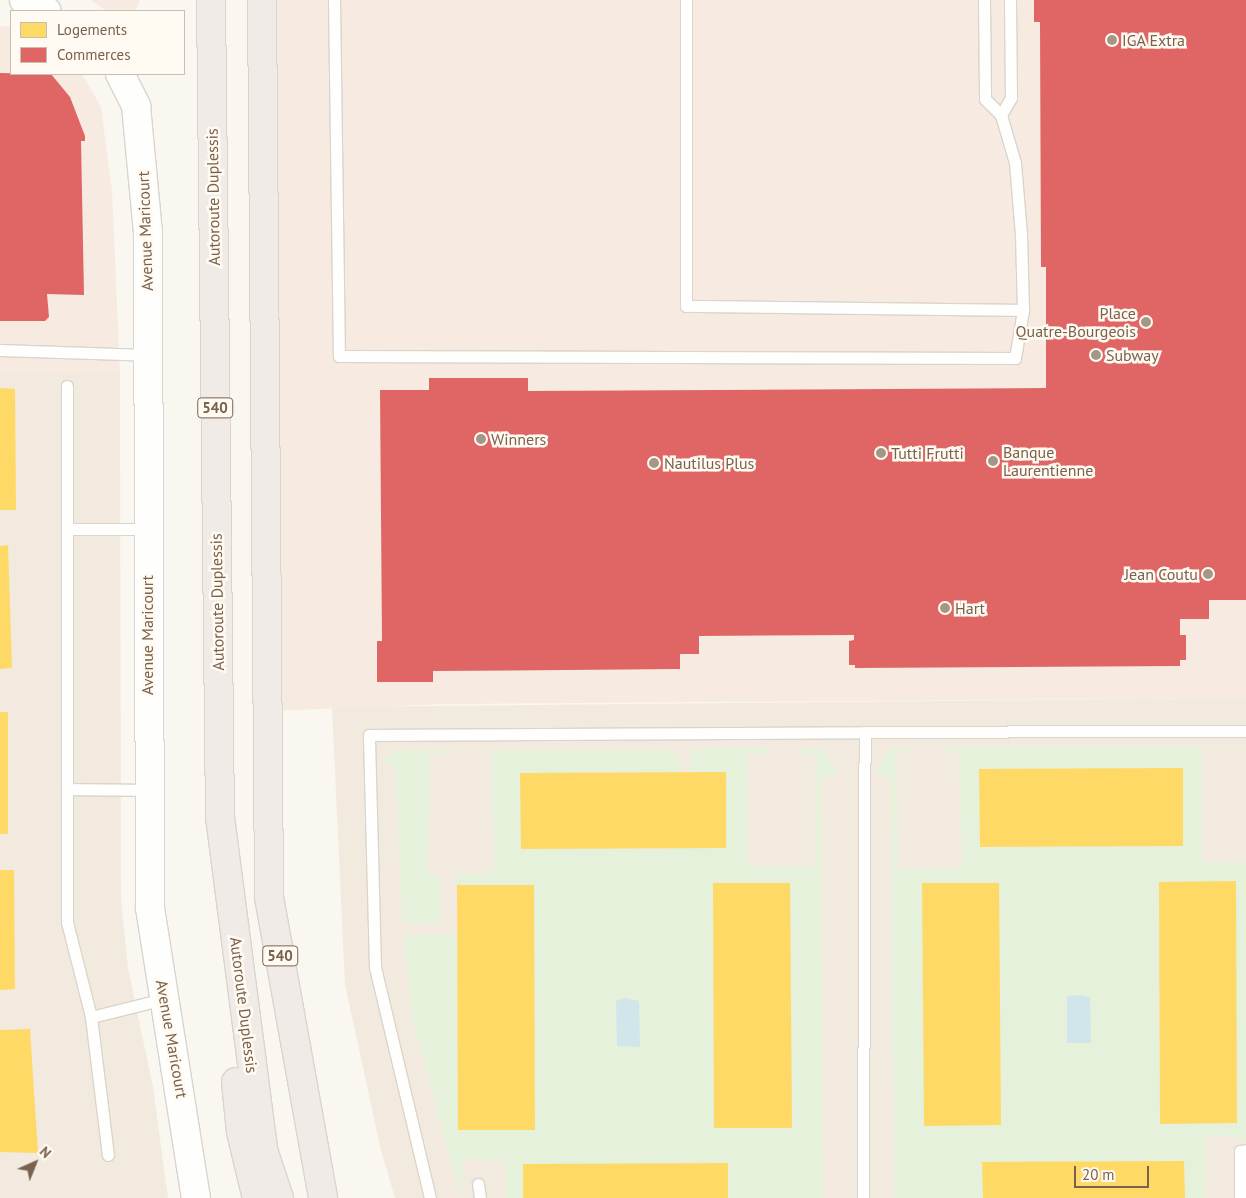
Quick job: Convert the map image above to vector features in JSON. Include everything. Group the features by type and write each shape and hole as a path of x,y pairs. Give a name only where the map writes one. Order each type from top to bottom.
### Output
{"highway":[{"name":"Autoroute Duplessis","path":"210,0 220,817 263,1150 279,1198"},
{"name":"540","path":"262,0 269,897 324,1198"},
{"path":"220,817 213,878 241,1132 257,1198"}],"street":[{"path":"24,0 45,10"},
{"name":"Avenue Maricourt","path":"120,75 136,106 148,233 146,529 150,908 196,1198"}],"lane":[{"path":"334,0 339,356 1015,358 1023,310 1022,234 1014,164 1000,115 985,99 984,0"},
{"path":"686,0 686,306 1023,310"},
{"path":"1000,115 1011,98 1010,0"},
{"path":"0,350 147,355"},
{"path":"67,386 67,922 90,1017 108,1155"},
{"path":"67,529 146,529"},
{"path":"430,1198 375,967 369,735 1246,731"},
{"path":"863,1198 864,732"},
{"path":"67,789 148,790"},
{"path":"90,1017 164,999"},
{"path":"1240,1198 1240,1150 1246,1150"},
{"path":"478,1184 480,1198"}],"shaded area":[{"path":"91,0 140,0 136,10 105,10"},
{"path":"262,0 1246,0 1246,698 445,704 269,711"},
{"path":"0,26 10,27 10,75 83,75 101,107 112,191 120,373 0,373"},
{"path":"0,371 120,373 121,901 128,968 153,1087 168,1198 0,1198"},
{"path":"1246,698 1246,1198 395,1198 381,1150 345,985 332,707"},
{"path":"1076,995 1090,997 1091,1043 1067,1043 1067,997"},
{"path":"625,998 639,1001 640,1047 617,1046 616,1001"}],"green space":[{"path":"1202,746 1202,862 1246,863 1246,1140 1237,1140 1236,1136 1206,1136 1205,1198 894,1198 891,777 875,774 886,752 895,748 909,748 909,753 896,753 898,870 962,868 959,752 946,752 946,747","holes":["979,769 1183,769 1183,846 980,847","1159,882 1236,882 1237,1123 1160,1124"]},
{"path":"766,748 766,754 747,755 748,866 815,866 815,755 798,754 798,748 824,750 838,773 836,777 821,778 823,1198 728,1198 728,1164 523,1164 523,1198 506,1198 505,1162 464,1159 461,1198 412,1017 404,935 457,934 458,1130 535,1130 534,885 457,885 454,874 494,873 492,750 672,749 681,763 680,772 521,773 521,849 725,848 726,772 690,772 689,749","holes":["790,883 792,1127 714,1128 713,884"]},
{"path":"398,750 446,750 445,754 430,755 428,873 441,877 441,922 402,923 396,767 382,760"}],"building: Logements":[{"path":"0,388 15,389 16,510 0,510"},
{"path":"8,545 12,668 0,669 0,546"},
{"path":"0,712 8,712 8,834 0,834"},
{"path":"1183,768 1183,846 980,847 979,769"},
{"path":"726,772 726,848 521,849 520,773"},
{"path":"0,870 14,870 15,989 0,990"},
{"path":"1236,881 1237,1123 1160,1124 1159,882"},
{"path":"713,883 790,883 792,1128 714,1128"},
{"path":"922,883 999,883 1001,1125 924,1126"},
{"path":"457,885 534,885 535,1130 458,1130"},
{"path":"30,1029 38,1153 0,1152 0,1030"},
{"path":"1184,1161 1185,1198 983,1198 982,1162"},
{"path":"728,1163 728,1198 523,1198 523,1164"}],"building: Commerces":[{"name":"Place Quatre-Bourgeois","path":"1034,0 1246,0 1246,600 1209,600 1209,619 1180,619 1180,635 1186,635 1186,660 1180,660 1180,666 855,668 855,665 849,665 849,641 854,640 854,635 699,636 699,654 680,654 680,669 433,671 433,682 377,682 377,641 382,641 380,390 429,390 429,378 528,378 528,391 1046,388 1046,267 1041,267 1040,22 1034,22"},
{"path":"0,73 10,73 10,75 52,75 70,97 85,136 85,141 81,141 84,295 47,294 49,317 45,321 0,321"}],"place":[{"name":"IGA Extra","path":"1112,40"},
{"name":"Place Quatre-Bourgeois","path":"1146,322"},
{"name":"Subway","path":"1096,355"},
{"name":"Winners","path":"481,439"},
{"name":"Tutti Frutti","path":"881,453"},
{"name":"Banque Laurentienne","path":"993,461"},
{"name":"Nautilus Plus","path":"654,463"},
{"name":"Jean Coutu","path":"1208,574"},
{"name":"Hart","path":"945,608"}]}
